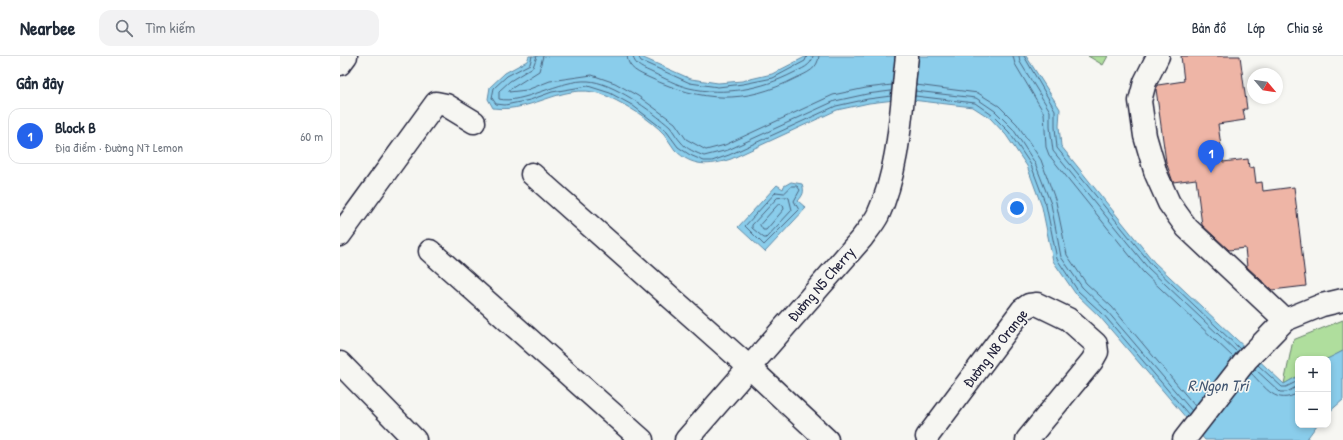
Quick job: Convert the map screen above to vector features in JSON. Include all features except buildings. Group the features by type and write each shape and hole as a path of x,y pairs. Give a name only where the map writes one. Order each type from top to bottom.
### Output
{"street":[{"path":"340,64 346,56"},
{"name":"Đường N5 Cherry","path":"686,440 862,238 877,217 886,193 897,142 907,56"},
{"path":"1158,56 1145,82 1140,101 1147,144 1156,174 1169,203 1187,228 1285,320"},
{"path":"340,235 436,103 446,104 474,122"},
{"path":"532,174 749,367 827,440"},
{"path":"430,251 642,440"},
{"path":"1184,440 1247,359 1285,320 1322,305 1343,300"},
{"name":"Đường N8 Orange","path":"927,437 1022,310 1029,305 1037,304 1068,320 1096,344 1097,352 1092,361 1027,440"},
{"path":"340,363 415,440"}],"green space":[{"path":"1088,56 1108,56 1103,65"},
{"path":"1343,320 1343,351 1331,357 1331,356 1295,356 1295,378 1284,384 1293,340"}],"water":[{"name":"R.Ngọn Tri","path":"529,56 639,56 691,79 718,83 742,81 772,74 807,56 1026,56 1060,109 1059,126 1061,146 1154,262 1284,384 1295,378 1295,428 1315,428 1306,440 1205,440 1100,317 1075,293 1053,261 1042,207 1027,166 1006,135 990,118 973,107 903,99 869,103 837,110 731,159 715,163 701,164 681,156 658,128 638,113 624,104 594,92 579,91 565,93 523,106 493,108 488,99 490,87 505,73 527,61"},
{"path":"791,182 802,184 803,193 798,201 806,208 765,252 738,227 777,185 783,189 784,186"},
{"path":"1343,351 1343,400 1331,410 1331,392 1331,357"}],"place":[{"name":"Block B","path":"1211,173"}]}
